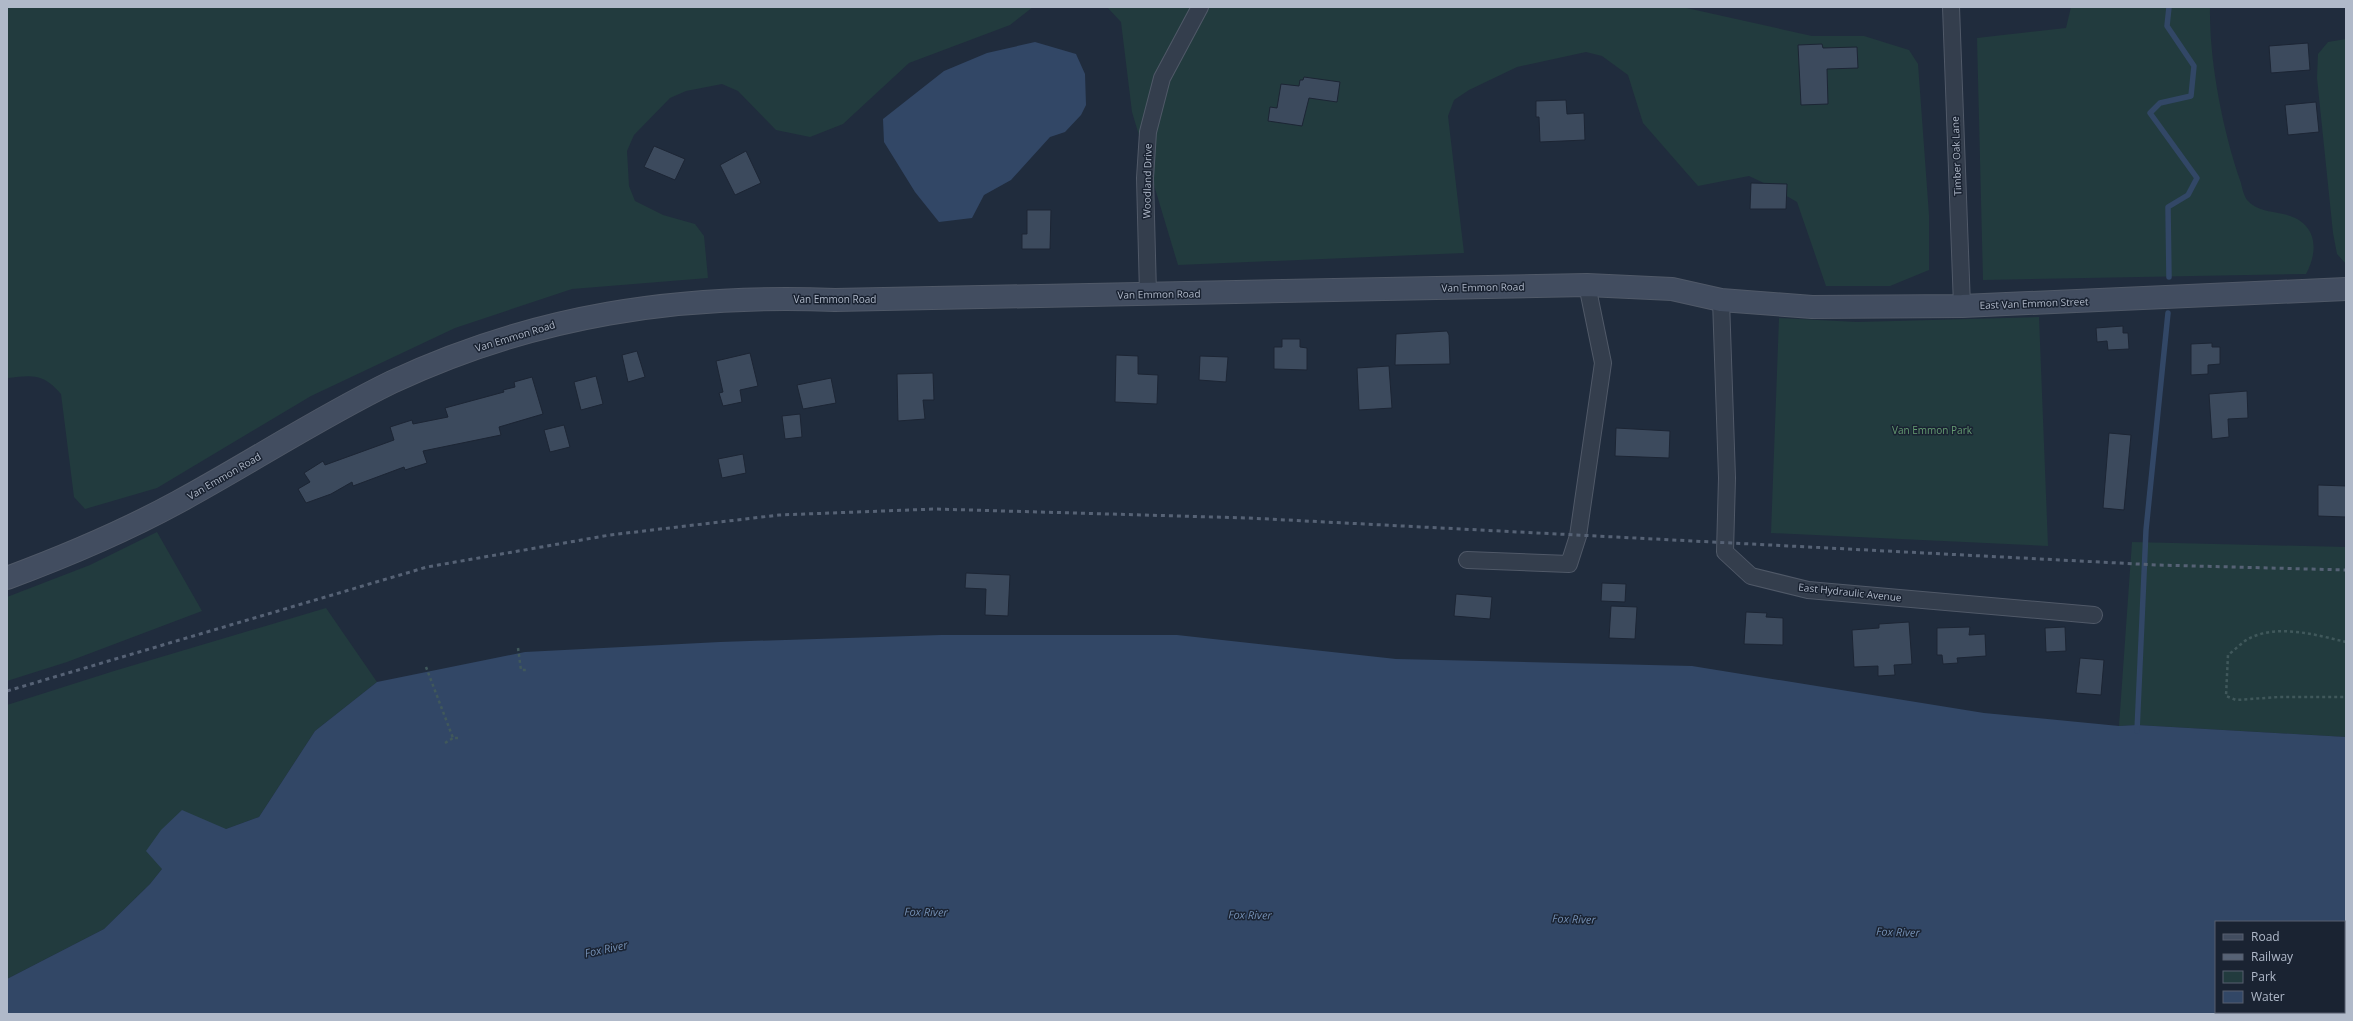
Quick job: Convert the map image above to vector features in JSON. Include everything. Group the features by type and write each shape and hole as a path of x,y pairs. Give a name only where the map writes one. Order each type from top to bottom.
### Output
{"street":[{"name":"Woodland Drive","path":"1148,294 1145,178 1148,132 1162,78 1200,7"},
{"name":"Timber Oak Lane","path":"1951,7 1962,306"},
{"name":"Van Emmon Road","path":"7,578 54,561 136,524 328,416 394,382 479,346 552,324 631,309 714,300 775,298 835,300 1587,285 1672,289 1721,300"},
{"path":"1467,560 1569,564 1578,536 1603,363 1587,285"},
{"name":"East Van Emmon Street","path":"1721,300 1812,307 1962,306 2346,289"},
{"name":"East Hydraulic Avenue","path":"1721,300 1727,478 1724,552 1751,576 1808,590 2094,615"}],"path":[{"path":"2346,642 2313,634 2275,631 2250,638 2228,655 2225,681 2226,696 2236,700 2279,697 2346,697"},
{"path":"518,648 521,670 527,670"},
{"path":"426,666 453,738"},
{"path":"445,743 453,738 460,738"}],"green space":[{"path":"7,7 1033,7 1010,25 909,63 843,124 810,137 776,130 738,91 722,84 686,91 670,98 634,135 627,151 629,186 635,201 663,215 695,224 704,236 708,278 572,289 455,328 311,396 157,488 85,509 74,497 61,394 49,382 37,377 24,376 7,378"},
{"path":"1107,7 1682,7 1812,36 1864,36 1909,50 1918,64 1929,215 1929,270 1890,286 1826,286 1797,202 1749,176 1698,186 1643,123 1628,75 1602,56 1586,52 1517,67 1469,90 1454,100 1448,116 1464,253 1178,265 1132,112 1121,22"},
{"path":"2071,7 2210,7 2210,28 2218,96 2228,142 2244,194 2251,204 2264,210 2294,218 2308,229 2314,245 2313,255 2306,274 1983,280 1977,38 2066,28"},
{"path":"2346,39 2346,264 2337,254 2333,233 2317,78 2318,54 2328,42"},
{"name":"Van Emmon Park","path":"2039,317 2048,546 1771,533 1779,318 1857,322"},
{"path":"157,532 202,611 67,662 7,681 7,597 90,565"},
{"path":"2132,542 2346,547 2346,737 2137,725 2119,726"},
{"path":"326,608 377,682 315,731 259,817 226,829 162,869 150,884 104,929 7,979 7,705 114,671"}],"water":[{"path":"1035,42 1076,54 1085,74 1086,105 1081,115 1065,132 1050,137 1011,180 984,195 972,218 939,222 915,192 884,142 883,119 944,71 987,53"},
{"name":"Fox River","path":"941,635 1177,635 1396,659 1692,666 1984,713 2119,726 2137,725 2346,737 2346,1014 7,1014 7,979 104,929 150,884 162,869 146,851 161,830 182,810 226,829 259,817 315,731 377,682 525,652 720,642"}],"building":[{"path":"2308,43 2310,70 2271,73 2269,46"},
{"path":"1822,44 1823,48 1857,47 1858,68 1827,69 1828,104 1801,105 1798,45"},
{"path":"1304,77 1340,82 1337,102 1309,98 1302,126 1268,121 1270,107 1277,108 1281,84 1299,86 1300,80 1303,80"},
{"path":"1566,100 1567,114 1584,113 1585,140 1540,142 1539,117 1536,117 1536,101"},
{"path":"2316,102 2319,132 2288,135 2285,105"},
{"path":"654,146 685,159 675,180 644,167"},
{"path":"746,151 761,183 735,195 720,165"},
{"path":"1751,183 1787,184 1786,209 1750,209"},
{"path":"1027,210 1051,210 1050,249 1022,249 1022,234 1027,234"},
{"path":"2123,326 2123,333 2128,333 2129,349 2108,350 2107,341 2097,342 2096,328"},
{"path":"1447,331 1449,335 1450,364 1395,365 1396,334"},
{"path":"1282,339 1300,339 1300,347 1307,348 1307,370 1274,369 1274,347 1282,347"},
{"path":"2212,343 2212,347 2220,347 2220,364 2208,365 2208,374 2191,375 2191,344"},
{"path":"637,351 645,377 628,382 622,355"},
{"path":"750,353 758,386 740,390 742,402 723,406 719,393 723,392 716,361"},
{"path":"1116,355 1138,356 1138,374 1158,375 1157,404 1115,402"},
{"path":"1200,356 1228,357 1226,382 1199,380"},
{"path":"1389,366 1392,408 1359,410 1357,368"},
{"path":"933,373 934,400 923,400 925,419 898,421 897,374"},
{"path":"596,376 603,404 581,410 574,382"},
{"path":"532,377 543,414 499,427 501,435 423,451 427,463 405,470 404,467 353,486 352,482 331,494 306,503 298,489 310,482 304,473 323,461 325,465 394,440 390,427 412,420 413,424 448,417 445,408 504,392 503,390 515,387 514,382"},
{"path":"831,378 836,403 803,409 797,385"},
{"path":"2247,391 2248,418 2228,419 2229,437 2212,439 2209,394"},
{"path":"800,414 802,437 785,439 782,416"},
{"path":"564,425 570,447 550,452 544,430"},
{"path":"1616,428 1670,431 1669,458 1615,456"},
{"path":"2109,433 2131,435 2124,510 2103,508"},
{"path":"743,454 746,473 722,478 718,459"},
{"path":"2318,485 2346,486 2346,517 2318,516"},
{"path":"966,573 1010,575 1008,616 985,615 986,589 965,588"},
{"path":"1602,583 1626,584 1625,602 1601,601"},
{"path":"1456,594 1492,597 1490,619 1454,616"},
{"path":"1611,606 1637,607 1635,639 1609,638"},
{"path":"1746,612 1767,613 1766,617 1783,618 1783,645 1744,644"},
{"path":"1909,622 1912,664 1894,665 1895,675 1878,676 1878,666 1854,667 1852,630 1879,628 1879,624"},
{"path":"1970,627 1969,635 1985,634 1986,656 1957,658 1958,663 1943,664 1942,655 1937,655 1937,628"},
{"path":"2065,627 2066,651 2046,652 2045,628"},
{"path":"2080,658 2104,660 2101,695 2076,693"}],"waterway":[{"path":"2169,7 2167,26 2194,66 2191,96 2160,103 2150,113 2197,178 2188,195 2168,207 2169,277"},
{"path":"2137,731 2146,530 2168,313"}],"railway":[{"path":"7,691 427,567 610,535 779,515 935,509 1248,518 2157,565 2346,570"}]}
